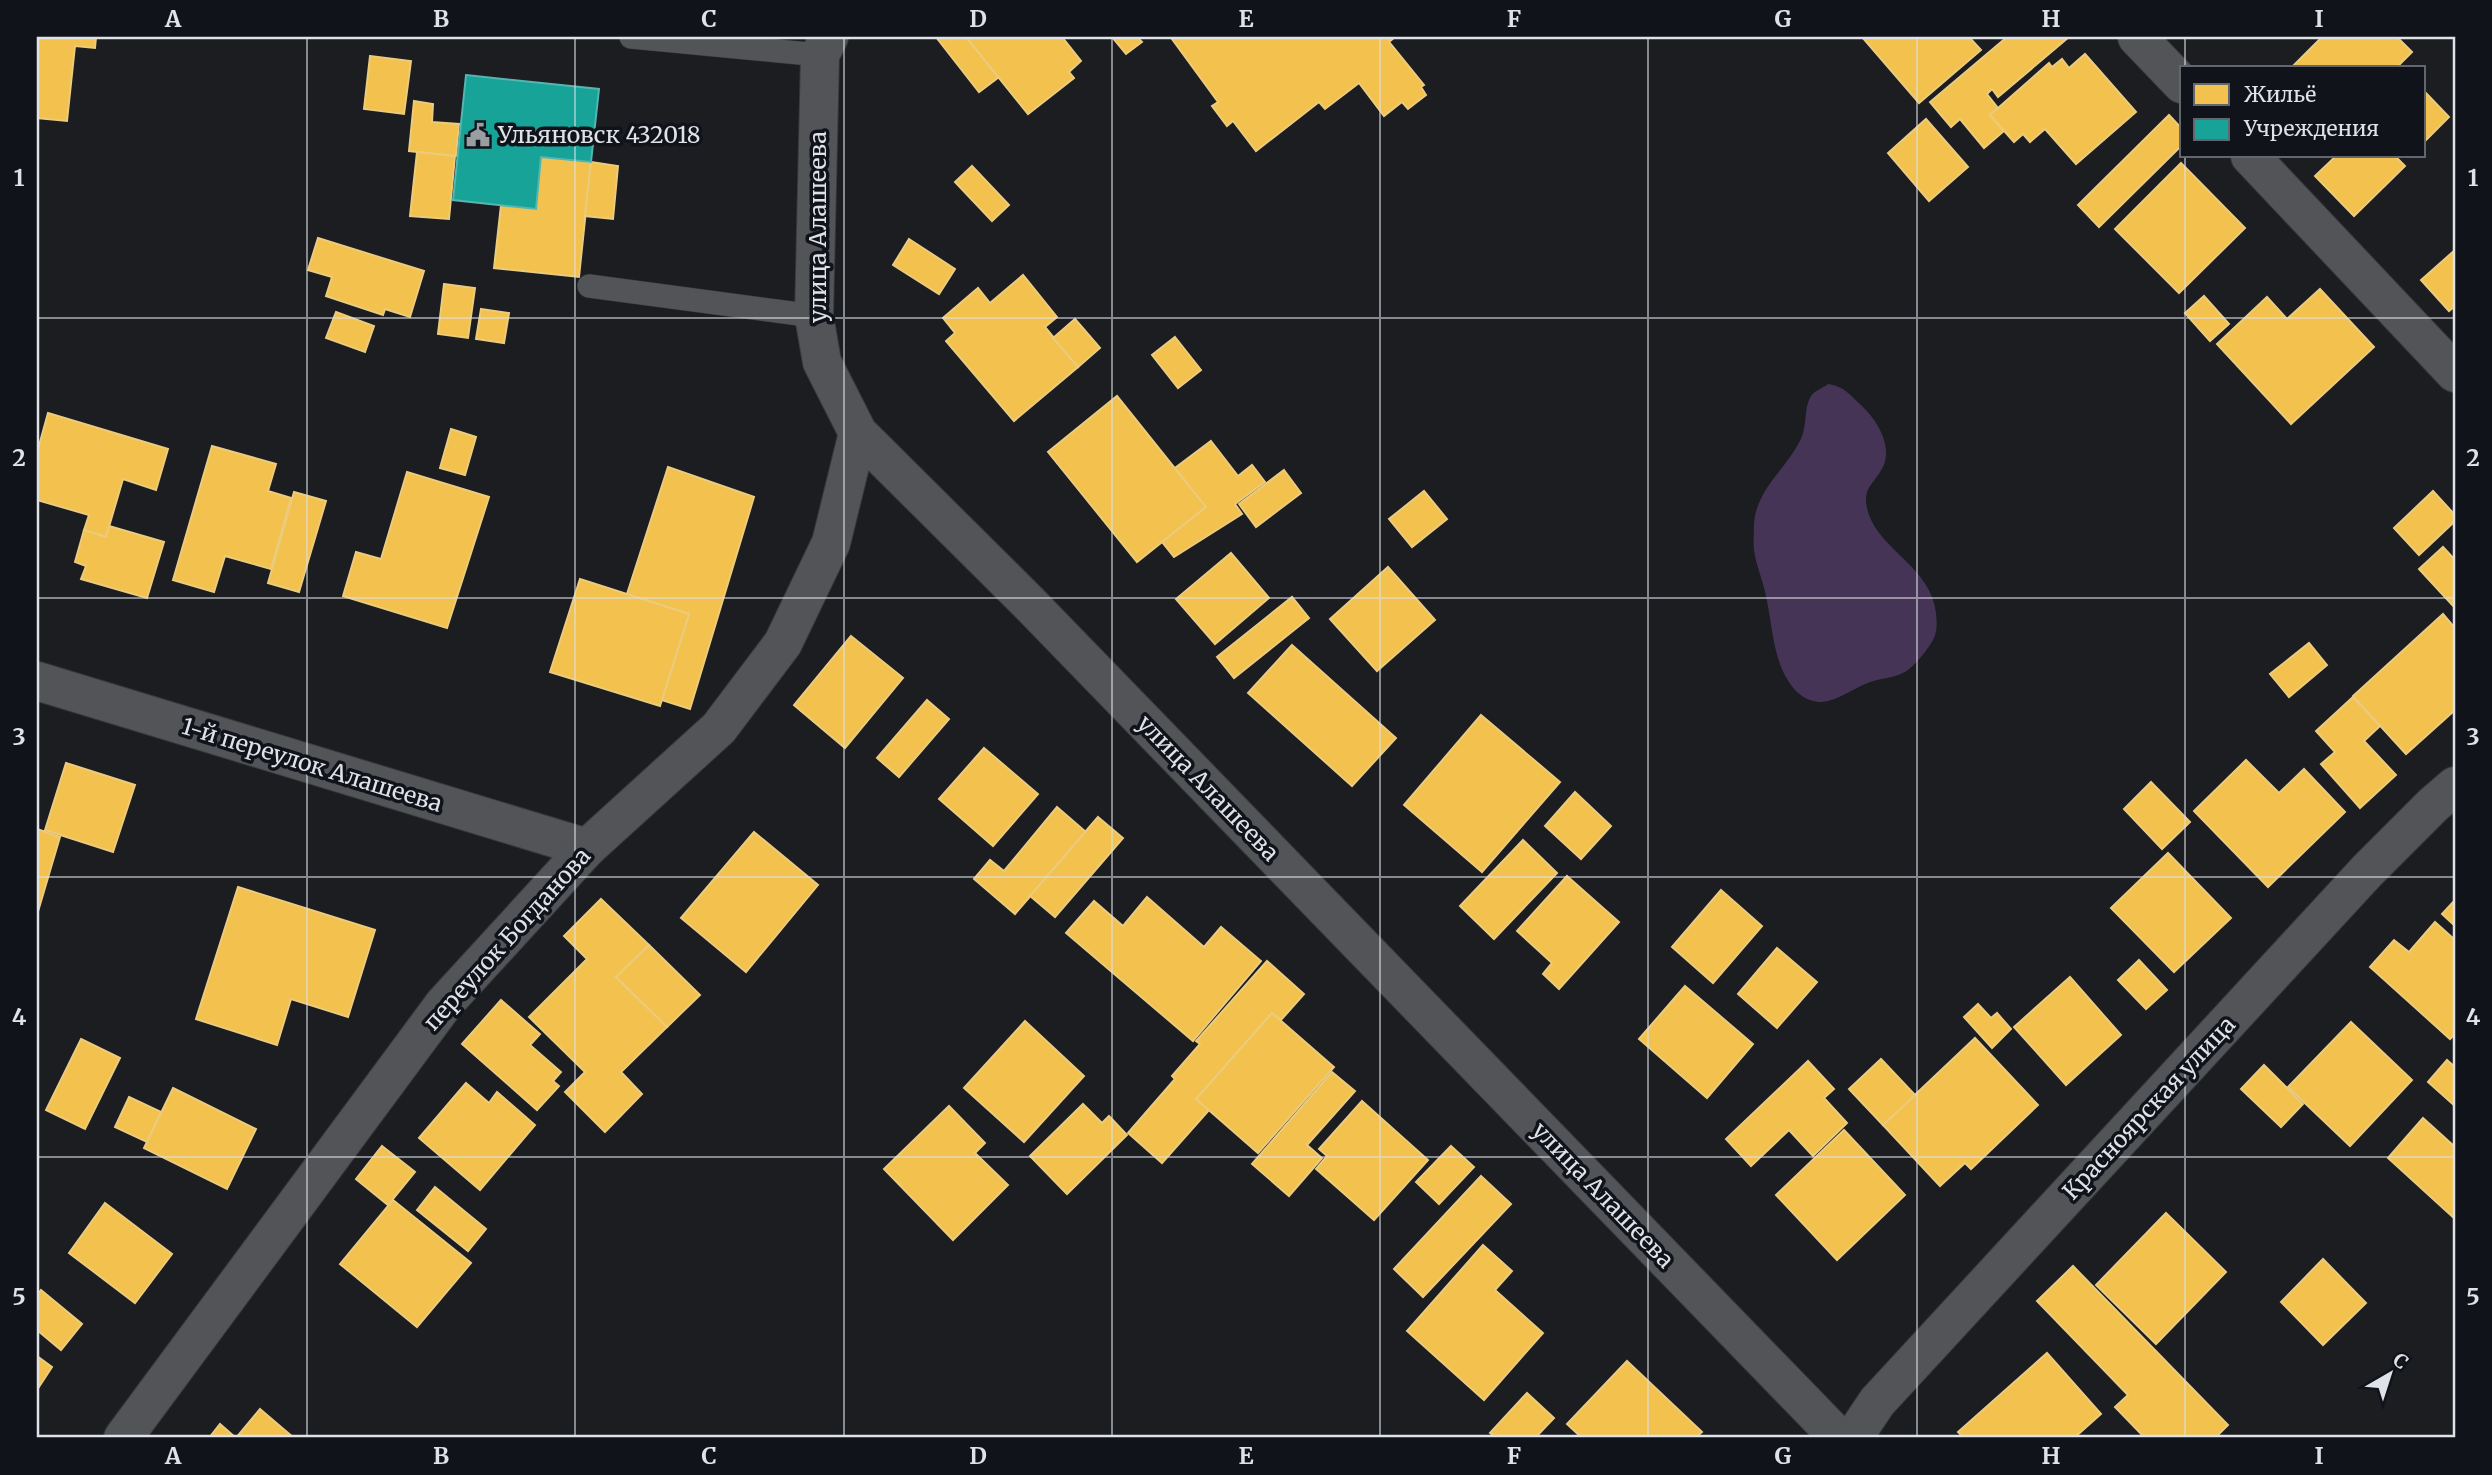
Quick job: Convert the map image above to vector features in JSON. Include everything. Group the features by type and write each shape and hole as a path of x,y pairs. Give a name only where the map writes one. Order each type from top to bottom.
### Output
{"street":[{"path":"2137,37 2180,82"},
{"name":"улица Алашеева","path":"824,46 814,316 821,362 858,433 1039,613 1839,1438"},
{"path":"2252,158 2455,373"},
{"name":"переулок Богданова","path":"123,1438 444,1004 587,848 719,728 783,643 831,543 858,433"},
{"name":"1-й переулок Алашеева","path":"37,681 587,848"},
{"name":"Красноярская улица","path":"1853,1438 1877,1402 2339,901 2455,786"}],"lane":[{"path":"631,37 824,46"},
{"path":"589,286 814,316"}],"shaded area":[{"path":"1828,384 1843,389 1850,395 1868,412 1882,434 1886,459 1867,493 1869,515 1875,528 1925,584 1932,597 1937,625 1929,647 1905,672 1870,682 1833,700 1819,702 1802,696 1795,690 1779,663 1765,590 1755,556 1754,523 1760,500 1800,441 1811,396"}],"building: Жильё":[{"path":"37,37 96,37 95,48 75,46 67,121 37,118"},
{"path":"936,37 966,37 999,77 979,92"},
{"path":"966,37 1062,37 1081,61 1069,72 1074,78 1028,114"},
{"path":"1112,37 1137,37 1142,42 1126,54"},
{"path":"1395,37 1389,42 1424,85 1421,87 1426,95 1408,109 1402,102 1384,116 1359,83 1325,109 1319,102 1256,151 1233,121 1227,126 1212,106 1218,102 1172,39"},
{"path":"1862,37 1969,37 1981,50 1919,103"},
{"path":"2007,37 2069,37 1998,97 1992,89 1987,94 1998,108 1990,115 2004,131 1984,148 1960,119 1951,127 1930,102"},
{"path":"2397,37 2412,52 2398,66 2293,66 2321,38"},
{"path":"2085,54 2136,112 2076,164 2045,129 2030,142 2023,134 2014,142 1990,115 2049,63 2052,67 2062,59 2069,68"},
{"path":"370,56 411,61 404,114 364,109"},
{"path":"2426,93 2449,117 2426,140"},
{"path":"414,101 433,104 432,122 459,124 456,156 409,151"},
{"path":"2169,115 2180,127 2180,147 2099,227 2078,205"},
{"path":"1926,119 1968,167 1929,201 1888,153"},
{"path":"417,152 455,156 449,219 410,216"},
{"path":"541,157 591,162 579,277 494,268 501,205 536,209"},
{"path":"2334,158 2397,158 2405,166 2354,216 2315,176"},
{"path":"591,162 618,166 613,219 585,216"},
{"path":"2181,163 2245,228 2179,293 2115,229"},
{"path":"972,166 1009,205 992,221 955,182"},
{"path":"318,238 424,271 410,317 385,309 383,315 326,296 332,277 308,270"},
{"path":"909,239 955,269 939,294 893,265"},
{"path":"2455,250 2455,306 2449,311 2421,280"},
{"path":"1023,275 1057,317 1045,327 1078,367 1014,421 946,341 955,333 943,318 978,288 990,303"},
{"path":"444,284 475,288 468,338 438,334"},
{"path":"2320,289 2374,347 2291,424 2217,344 2267,297 2287,319"},
{"path":"2204,296 2229,324 2210,341 2185,313"},
{"path":"481,309 509,313 504,343 476,339"},
{"path":"336,312 374,326 365,352 326,338"},
{"path":"1075,319 1100,348 1078,367 1053,338"},
{"path":"1175,337 1201,370 1178,388 1152,355"},
{"path":"1117,396 1206,507 1137,562 1048,452"},
{"path":"48,413 168,449 156,490 123,479 106,537 84,530 89,515 37,500 37,453"},
{"path":"451,429 476,437 465,475 440,468"},
{"path":"1211,441 1238,476 1252,465 1265,482 1235,504 1242,514 1174,557 1162,542 1206,507 1175,468"},
{"path":"212,446 276,464 268,491 291,498 271,569 225,556 214,592 173,580"},
{"path":"668,467 754,497 690,709 662,700 689,614 627,594"},
{"path":"1284,470 1301,493 1256,527 1239,504"},
{"path":"407,472 489,497 447,628 343,596 356,552 381,559"},
{"path":"1424,491 1447,519 1412,547 1389,519"},
{"path":"2433,491 2455,515 2455,521 2419,555 2394,528"},
{"path":"294,492 326,501 299,592 268,583"},
{"path":"109,526 164,542 147,598 81,579 86,566 75,562 84,530 106,537"},
{"path":"2443,547 2455,560 2455,608 2419,569"},
{"path":"1231,553 1269,598 1215,644 1176,599"},
{"path":"1388,567 1435,620 1377,671 1330,619"},
{"path":"580,579 689,614 660,706 550,672"},
{"path":"1292,597 1309,618 1234,678 1217,657"},
{"path":"2443,614 2455,628 2455,710 2406,754 2353,696"},
{"path":"851,636 903,678 845,748 794,705"},
{"path":"2309,643 2327,665 2289,697 2270,674"},
{"path":"1292,645 1396,738 1352,786 1248,693"},
{"path":"2353,697 2380,726 2364,741 2396,775 2360,808 2321,764 2335,752 2316,731"},
{"path":"927,700 949,719 899,777 877,758"},
{"path":"1481,715 1560,782 1482,872 1404,805"},
{"path":"984,748 1038,794 993,846 939,799"},
{"path":"2246,760 2279,793 2304,769 2345,812 2268,887 2194,811"},
{"path":"66,763 135,785 113,852 45,830"},
{"path":"2151,782 2190,822 2162,849 2124,809"},
{"path":"1575,792 1611,826 1581,859 1545,826"},
{"path":"1057,807 1086,832 1015,914 974,879 990,860 1004,871"},
{"path":"1098,817 1123,838 1055,917 1030,896"},
{"path":"37,829 60,837 37,915"},
{"path":"754,832 818,885 746,972 681,918"},
{"path":"1523,840 1557,873 1494,939 1460,906"},
{"path":"2168,853 2231,918 2174,972 2111,908"},
{"path":"1567,876 1619,922 1559,989 1543,974 1552,963 1517,931"},
{"path":"238,887 375,930 348,1017 291,999 277,1045 196,1019"},
{"path":"1721,890 1762,926 1713,983 1672,947"},
{"path":"1147,897 1204,947 1221,927 1261,961 1193,1041 1066,933 1094,901 1123,926"},
{"path":"601,899 649,945 616,977 667,1027 621,1072 642,1094 605,1132 565,1092 585,1072 529,1017 587,959 564,936"},
{"path":"2455,900 2455,926 2442,914"},
{"path":"2435,922 2455,940 2455,1034 2450,1039 2370,967 2394,940 2409,952"},
{"path":"649,945 700,995 667,1027 616,977"},
{"path":"1777,948 1817,982 1777,1028 1738,994"},
{"path":"2139,960 2167,990 2146,1009 2118,980"},
{"path":"1267,961 1304,994 1281,1020 1272,1013 1196,1099 1209,1110 1162,1163 1128,1133 1175,1079 1172,1076 1200,1044 1196,1041"},
{"path":"2070,977 2121,1035 2066,1085 2014,1027"},
{"path":"1685,986 1753,1044 1707,1098 1639,1039"},
{"path":"501,1000 540,1034 530,1045 561,1072 553,1081 559,1086 537,1110 462,1044"},
{"path":"1978,1004 1991,1018 1997,1013 2011,1029 1992,1048 1964,1017"},
{"path":"1272,1013 1334,1067 1258,1153 1196,1099"},
{"path":"1025,1021 1084,1076 1024,1142 964,1088"},
{"path":"2351,1022 2412,1080 2350,1146 2288,1087"},
{"path":"1975,1038 2038,1105 1971,1169 1965,1163 1940,1186 1883,1125"},
{"path":"81,1039 120,1058 85,1129 46,1110"},
{"path":"1881,1059 1915,1095 1883,1125 1849,1089"},
{"path":"2447,1060 2455,1067 2455,1106 2428,1082"},
{"path":"1808,1061 1834,1089 1824,1098 1847,1123 1813,1156 1789,1130 1751,1166 1726,1139"},
{"path":"2264,1065 2303,1104 2281,1127 2241,1089"},
{"path":"1332,1072 1355,1091 1307,1145 1322,1158 1289,1196 1252,1164"},
{"path":"466,1083 489,1103 497,1092 535,1125 480,1190 419,1138"},
{"path":"173,1088 256,1129 227,1189 144,1148"},
{"path":"129,1097 161,1112 147,1142 115,1127"},
{"path":"1362,1101 1428,1160 1374,1220 1316,1169 1327,1156 1319,1149"},
{"path":"1083,1104 1102,1123 1109,1116 1127,1135 1067,1194 1030,1156"},
{"path":"949,1106 985,1143 975,1153 1008,1185 953,1240 884,1169"},
{"path":"2423,1118 2455,1147 2455,1219 2388,1158"},
{"path":"1844,1130 1905,1195 1837,1260 1776,1195"},
{"path":"382,1146 415,1172 388,1205 356,1179"},
{"path":"1451,1146 1474,1167 1439,1204 1416,1182"},
{"path":"1481,1176 1511,1204 1423,1297 1394,1269"},
{"path":"435,1187 486,1229 468,1251 417,1210"},
{"path":"393,1200 471,1263 417,1327 340,1264"},
{"path":"105,1203 172,1254 135,1303 69,1253"},
{"path":"2166,1213 2226,1272 2156,1344 2096,1285"},
{"path":"1483,1245 1512,1271 1495,1290 1543,1333 1484,1400 1407,1331"},
{"path":"2323,1259 2366,1303 2323,1345 2281,1302"},
{"path":"2073,1266 2228,1425 2215,1438 2145,1438 2115,1407 2128,1395 2037,1301"},
{"path":"41,1290 82,1324 61,1350 37,1330 37,1295"},
{"path":"2047,1353 2101,1414 2074,1438 1964,1438 1958,1432"},
{"path":"37,1356 52,1367 37,1390"},
{"path":"1627,1361 1702,1432 1695,1438 1582,1438 1567,1424"},
{"path":"1527,1393 1554,1418 1535,1438 1496,1438 1490,1433"},
{"path":"260,1409 294,1438 236,1438"},
{"path":"220,1424 236,1438 209,1438"}],"building: Учреждения":[{"path":"466,75 599,89 591,162 541,157 536,209 453,200"}],"place":[{"name":"Ульяновск 432018","path":"478,135"}]}
